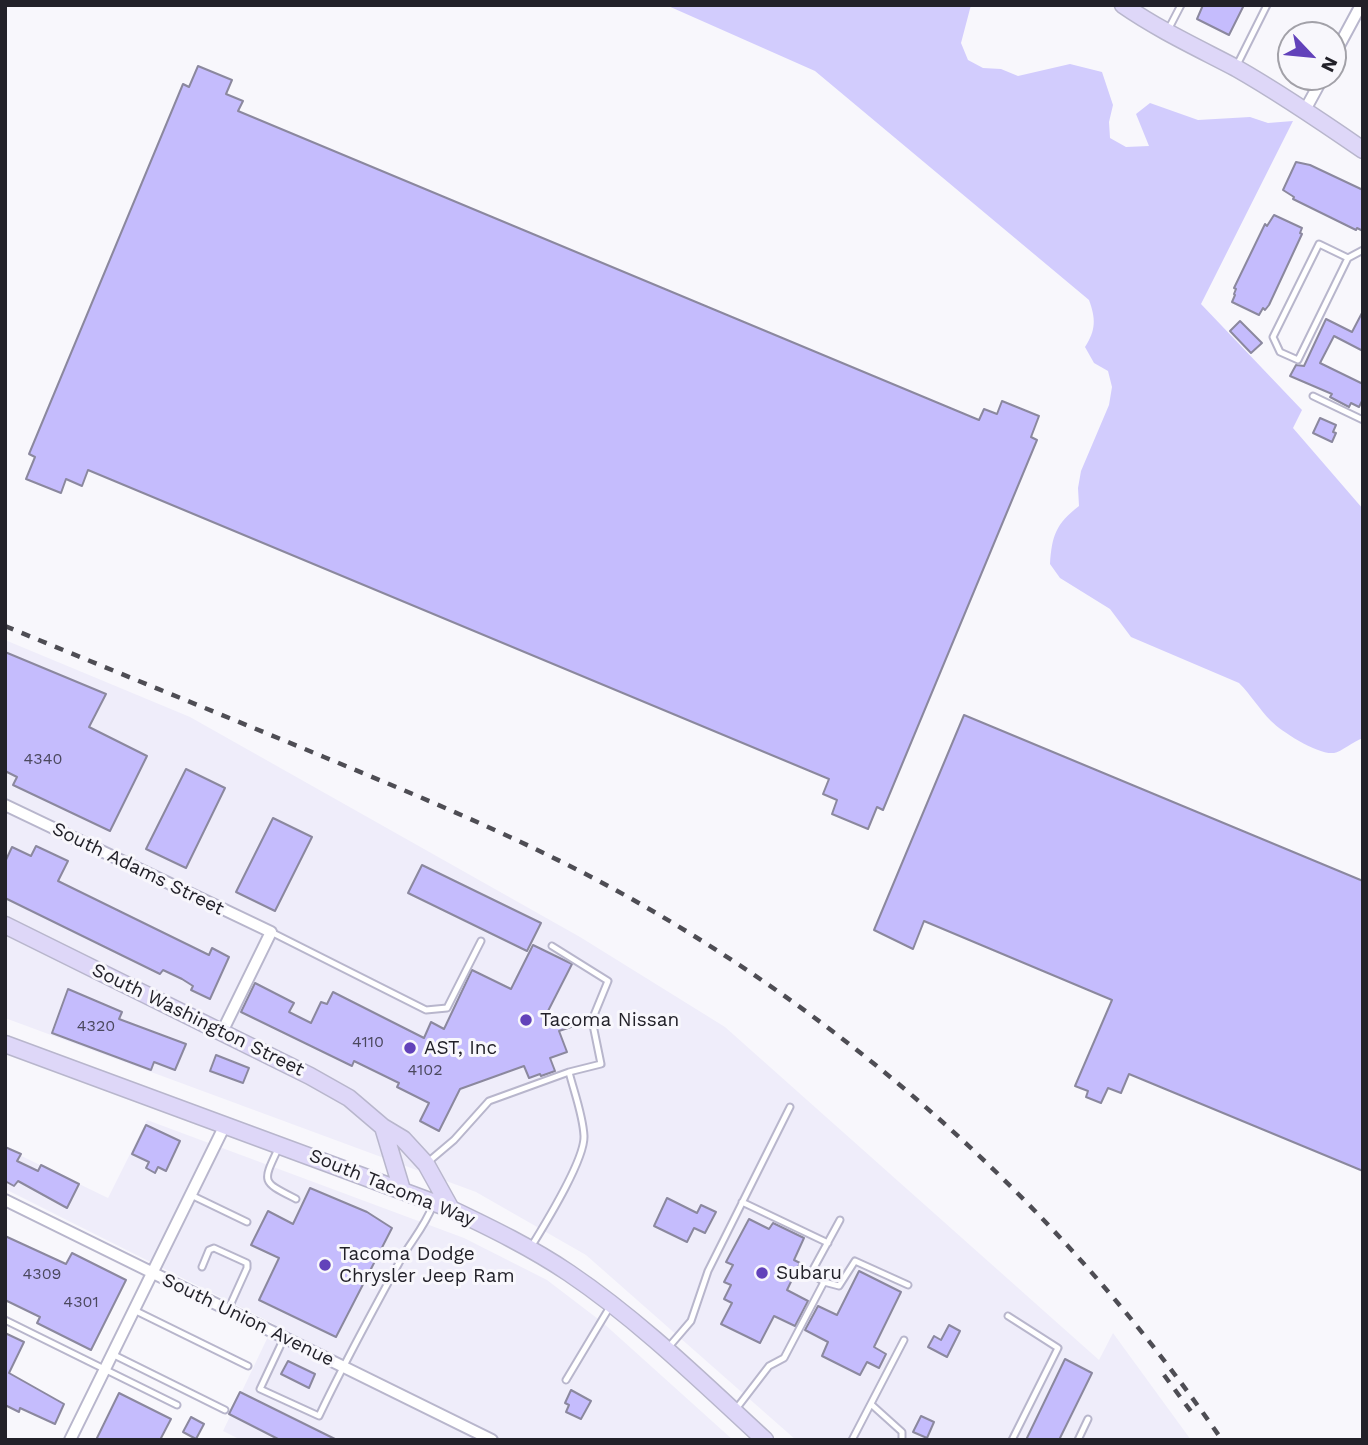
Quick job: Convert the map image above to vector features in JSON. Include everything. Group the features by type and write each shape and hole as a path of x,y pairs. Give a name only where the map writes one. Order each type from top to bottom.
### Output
{"main road":[{"path":"1130,7 1167,32 1236,68 1305,110 1363,150"},
{"name":"South Washington Street","path":"5,925 336,1090 362,1107 383,1127 403,1139 426,1164 451,1209"},
{"name":"South Tacoma Way","path":"5,1044 451,1209 529,1249 569,1273 611,1305 666,1350 765,1440"},
{"path":"383,1127 402,1190"}],"street":[{"path":"1347,31 1361,5"},
{"path":"1305,110 1315,91"},
{"name":"South Adams Street","path":"5,805 271,932"},
{"path":"222,1032 271,932"},
{"path":"70,1440 225,1125"},
{"name":"South Union Avenue","path":"5,1200 492,1440"}],"lane":[{"path":"1167,32 1181,5"},
{"path":"1236,68 1267,5"},
{"path":"1348,258 1319,244 1273,337 1280,352 1298,360 1348,258 1363,250"},
{"path":"1313,396 1363,420"},
{"path":"271,932 426,1010 447,1008 481,941"},
{"path":"426,1164 454,1140 489,1101 569,1072 601,1064 592,1020 608,981 552,946"},
{"path":"529,1249 553,1211 583,1148 584,1133 569,1072"},
{"path":"666,1350 691,1321 708,1271 790,1107"},
{"path":"280,1144 266,1174 267,1181 271,1186 296,1199"},
{"path":"191,1195 247,1222"},
{"path":"742,1202 828,1243"},
{"path":"284,1338 260,1389 319,1416 406,1249 424,1226 434,1203"},
{"path":"841,1220 811,1273 824,1282 839,1286 855,1261 908,1285"},
{"path":"202,1267 209,1250 214,1248 247,1263 228,1310"},
{"path":"734,1411 769,1366 784,1358 824,1282"},
{"path":"566,1380 611,1305"},
{"path":"134,1310 248,1366"},
{"path":"1007,1316 1058,1348 1012,1440"},
{"path":"5,1320 177,1405"},
{"path":"852,1440 904,1340"},
{"path":"112,1354 225,1410"},
{"path":"872,1405 902,1432 902,1440"},
{"path":"1078,1440 1088,1419"}],"shaded area":[{"path":"666,5 971,5 961,43 968,60 983,68 1001,69 1018,76 1070,64 1102,72 1113,105 1109,122 1110,138 1126,147 1149,146 1136,114 1150,103 1198,120 1250,117 1268,123 1293,121 1201,304 1302,410 1293,428 1363,509 1363,738 1334,753 1327,753 1301,742 1271,721 1239,683 1131,637 1110,609 1060,578 1050,564 1052,545 1060,525 1079,506 1081,471 1109,405 1112,387 1108,371 1094,363 1085,347 1094,324 1089,300 815,71"},
{"path":"5,640 190,717 580,937 725,1027 1099,1360 1113,1333 1191,1440 796,1440 586,1255 476,1192 5,1018"},
{"path":"147,1120 464,1238 547,1280 602,1322 733,1440 241,1440 223,1431 274,1324 5,1189 5,1148 108,1198"}],"building":[{"path":"1203,5 1244,5 1229,35 1197,19"},
{"path":"198,66 232,80 226,94 243,101 238,111 979,420 984,409 997,414 1002,401 1039,416 1031,437 1037,440 883,810 877,807 868,829 832,814 837,800 823,794 829,779 88,470 82,486 66,479 61,493 26,479 35,457 29,454 183,84 189,87"},
{"path":"1296,162 1310,165 1363,190 1363,231 1293,199 1294,197 1283,190"},
{"path":"1274,215 1302,228 1302,234 1269,305 1265,310 1263,308 1259,315 1232,302 1236,289 1234,288 1265,224 1267,226"},
{"path":"1363,311 1363,351 1334,336 1320,363 1363,384 1363,399 1359,407 1351,403 1349,407 1330,397 1332,394 1290,376 1296,365 1304,366 1326,319 1352,332"},
{"path":"1240,321 1262,343 1251,353 1230,331"},
{"path":"1320,418 1336,425 1332,442 1313,433"},
{"path":"5,652 106,694 89,727 147,756 110,831 13,785 17,777 5,771"},
{"path":"964,715 1363,881 1363,1171 1129,1074 1121,1093 1108,1088 1101,1103 1086,1097 1088,1091 1075,1086 1112,1000 924,921 913,949 874,930"},
{"path":"186,769 225,788 186,868 146,849"},
{"path":"273,818 312,837 275,911 236,892"},
{"path":"36,846 68,861 58,881 209,955 212,948 229,957 210,999 191,990 193,986 182,979 163,970 160,974 5,898 5,862 12,847 31,856"},
{"path":"422,865 541,923 527,951 408,893"},
{"path":"533,945 572,964 546,1015 571,1027 559,1031 567,1052 550,1058 555,1071 541,1076 540,1074 529,1078 524,1066 460,1089 439,1131 420,1121 429,1103 397,1087 399,1083 354,1061 352,1066 241,1012 255,983 294,1003 289,1012 311,1023 321,1002 327,1004 333,992 424,1038 431,1022 444,1029 472,970 511,989"},
{"path":"68,989 122,1012 119,1019 186,1044 175,1070 154,1062 151,1070 52,1033"},
{"path":"216,1055 249,1068 243,1083 210,1071"},
{"path":"146,1125 180,1141 166,1171 158,1167 155,1173 146,1168 149,1162 132,1154"},
{"path":"5,1147 21,1154 17,1161 38,1171 41,1165 79,1184 67,1208 18,1181 14,1186 5,1181"},
{"name":"Tacoma Dodge Chrysler Jeep Ram","path":"310,1188 367,1212 392,1228 336,1337 259,1300 279,1258 251,1245 268,1211 293,1224"},
{"path":"667,1198 697,1213 701,1205 716,1212 705,1233 694,1228 687,1242 654,1226"},
{"name":"Subaru","path":"749,1219 769,1229 773,1223 804,1238 794,1260 800,1263 787,1290 808,1301 795,1326 774,1316 760,1343 721,1324 732,1303 724,1299 731,1285 724,1282 733,1265 726,1262"},
{"path":"5,1236 66,1264 72,1253 126,1280 91,1350 37,1323 40,1317 5,1300"},
{"name":"Subaru","path":"859,1271 901,1292 874,1347 886,1354 879,1368 867,1362 860,1375 822,1356 828,1342 805,1330 818,1306 837,1315"},
{"path":"949,1325 960,1331 947,1357 928,1347 934,1336 941,1340"},
{"path":"5,1333 24,1342 9,1373 64,1404 55,1424 20,1408 19,1412 5,1405"},
{"path":"1065,1359 1092,1373 1059,1440 1026,1440"},
{"path":"288,1361 315,1374 309,1388 281,1374"},
{"path":"571,1390 591,1401 581,1419 566,1412 569,1405 565,1403"},
{"path":"240,1392 337,1440 280,1440 229,1414"},
{"path":"119,1393 171,1419 160,1440 96,1440"},
{"path":"921,1416 934,1422 927,1438 913,1432"},
{"path":"191,1417 204,1424 196,1439 183,1432"}],"railway":[{"path":"5,626 479,823 593,878 717,951 801,1008 881,1069 957,1135 1030,1205 1098,1280 1162,1358 1222,1440"},
{"path":"1164,1375 1195,1417"}],"place":[{"name":"Tacoma Nissan","path":"526,1020"},
{"name":"AST, Inc","path":"410,1048"},
{"name":"Tacoma Dodge Chrysler Jeep Ram","path":"325,1265"},
{"name":"Subaru","path":"762,1273"}]}
